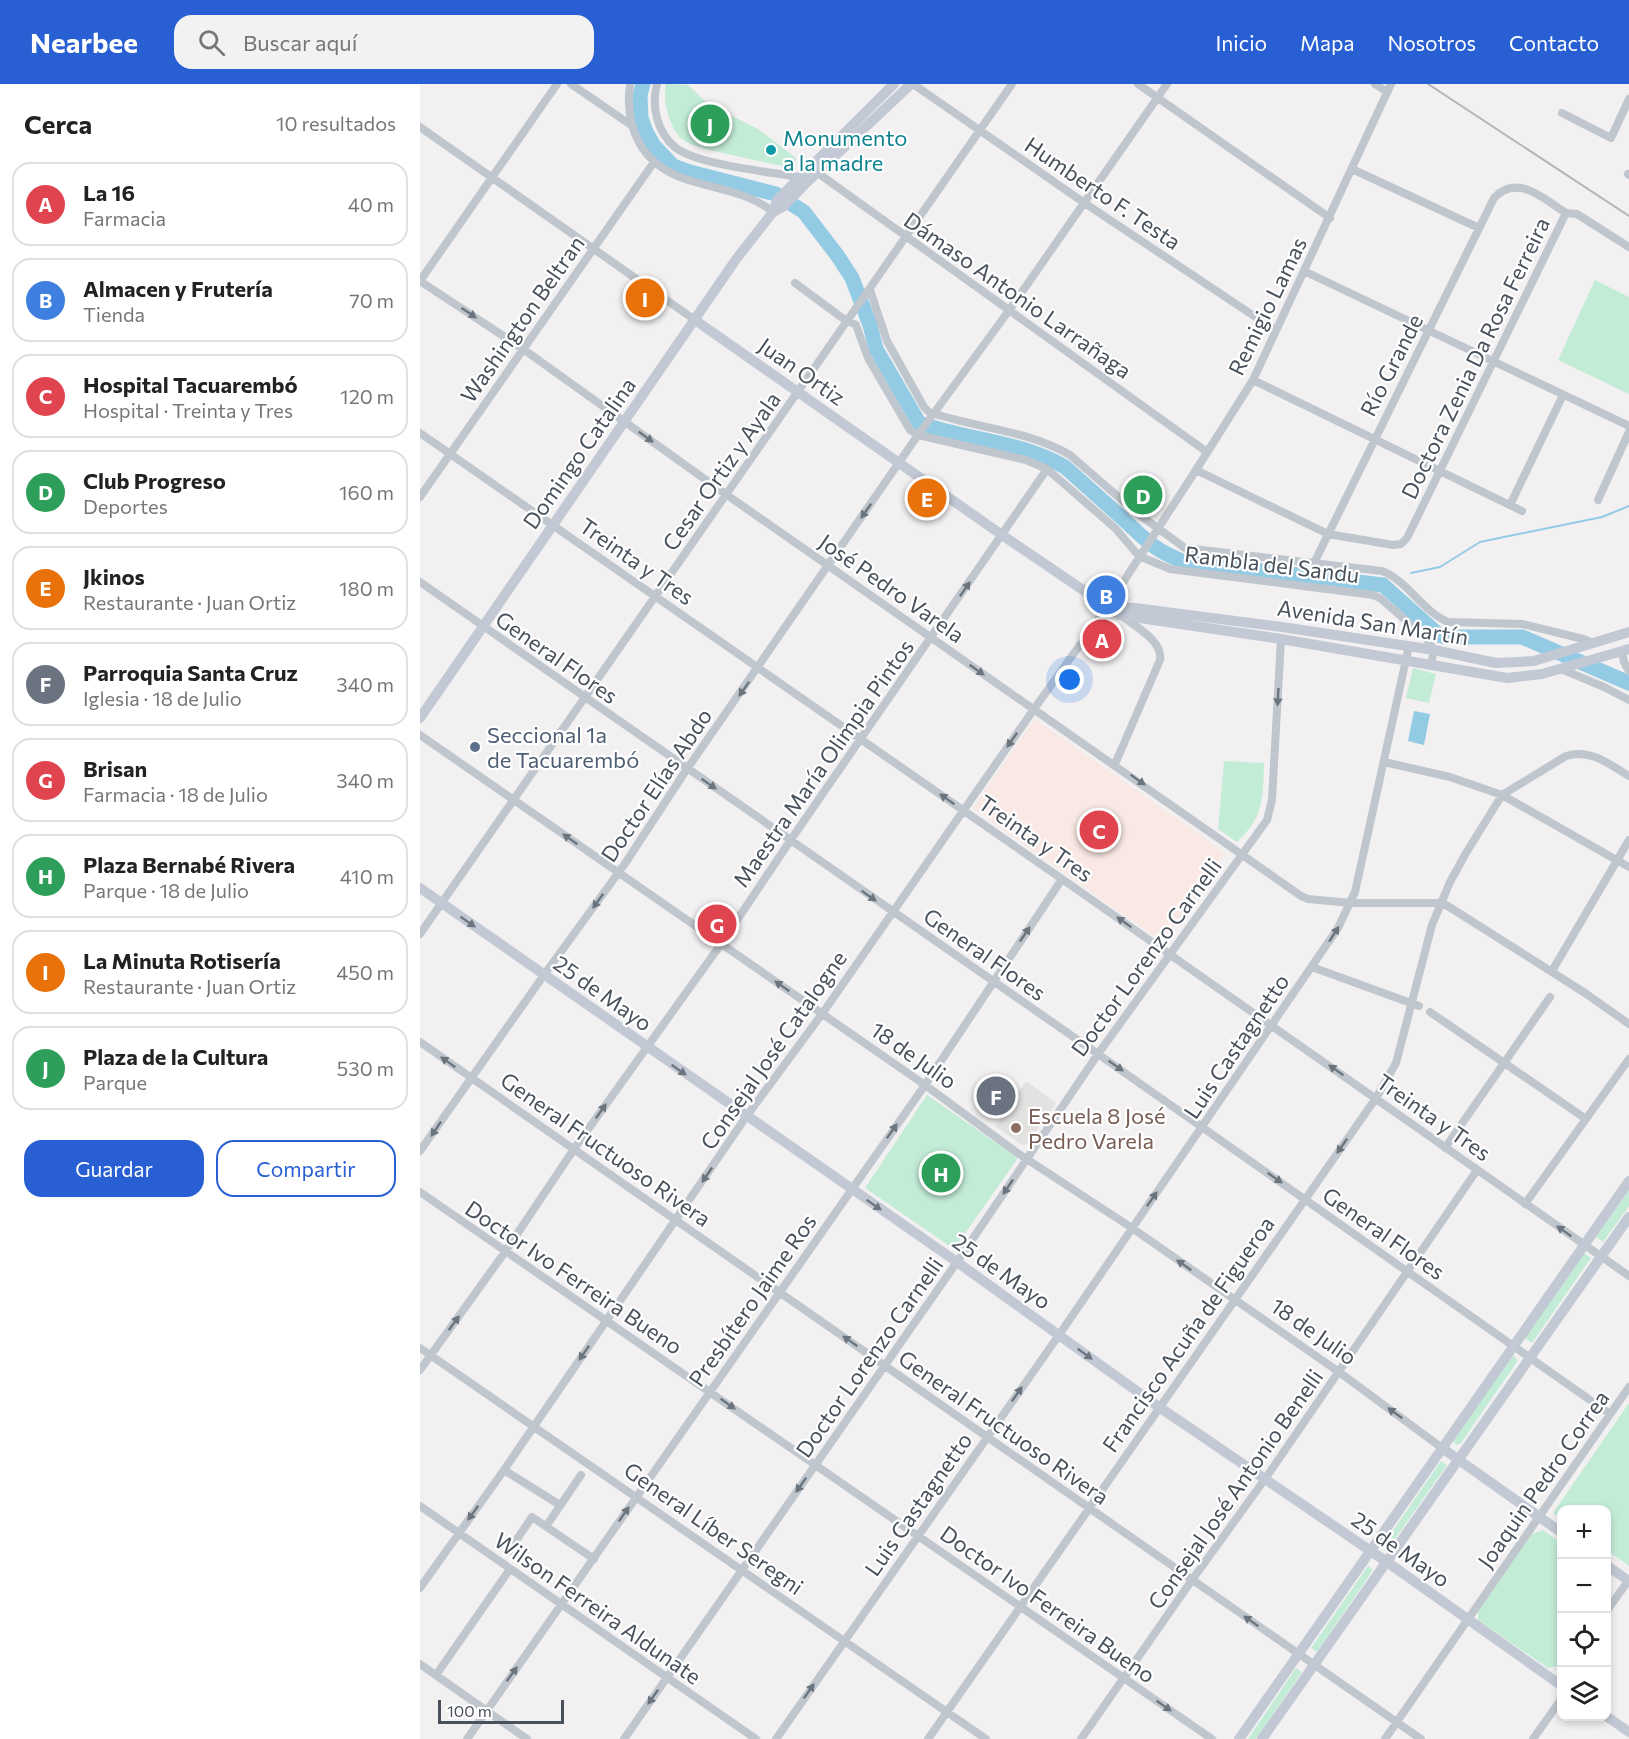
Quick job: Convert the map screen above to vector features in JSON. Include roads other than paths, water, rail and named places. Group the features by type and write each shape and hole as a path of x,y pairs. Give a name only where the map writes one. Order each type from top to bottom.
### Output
{"street":[{"path":"420,281 557,84"},
{"path":"571,84 631,125"},
{"path":"630,84 628,112 631,125 644,151 654,162 670,174 729,190 763,204 773,212"},
{"path":"657,84 654,106 657,118 662,130 677,148 690,155 799,183 894,84"},
{"path":"813,169 912,84"},
{"name":"Humberto F. Testa","path":"912,84 1275,330"},
{"name":"Cesar Ortiz y Ayala","path":"420,934 513,799 586,699 1012,84"},
{"path":"1138,84 1330,218"},
{"name":"Doctor Elías Abdo","path":"420,1151 619,873 687,769 920,432 1010,309 1167,84"},
{"path":"1375,84 1389,88"},
{"name":"Remigio Lamas","path":"1156,529 1253,380 1389,88"},
{"path":"1562,113 1611,138 1629,99"},
{"name":"Juan Ortiz","path":"420,128 1145,633 1160,648 1160,660 1114,764"},
{"name":"Washington Beltran","path":"420,497 654,162"},
{"name":"Dámaso Antonio Larrañaga","path":"813,169 1207,452"},
{"path":"1352,169 1479,228"},
{"name":"Domingo Catalina","path":"420,718 737,258 799,183"},
{"name":"Doctora Zenia Da Rosa Ferreira","path":"1328,534 1394,545 1401,544 1407,538 1442,471 1566,213 1524,188 1516,186 1507,189"},
{"name":"Río Grande","path":"1314,563 1494,198 1499,192 1507,189"},
{"path":"1566,213 1577,214 1629,247"},
{"path":"1304,271 1629,426"},
{"name":"José Pedro Varela","path":"420,281 523,349 727,495 1308,899 1351,903 1443,903"},
{"path":"795,283 856,325 868,358 886,391 910,430 920,432"},
{"path":"869,292 889,345 924,407 933,417 1029,437 1061,450 1070,455 1156,529 1185,548 1382,571 1390,574 1439,618 1448,622 1522,624 1583,639 1591,644"},
{"path":"1253,380 1522,511"},
{"path":"1510,505 1563,395"},
{"name":"Rambla del Sandu","path":"920,432 1026,460 1047,470 1115,528 1140,554 1179,572 1373,595 1380,598 1426,638 1434,650"},
{"path":"1598,500 1629,432"},
{"name":"Treinta y Tres","path":"420,433 964,810 1629,1276"},
{"name":"Maestra María Olimpia Pintos","path":"420,1370 505,1252 646,1047 721,944 1047,470"},
{"path":"1196,470 1328,534"},
{"name":"Consejal José Catalogne","path":"420,1588 504,1470 746,1117 822,1014 1107,607 1156,529"},
{"name":"General Flores","path":"420,582 1305,1198 1610,1414"},
{"name":"Avenida San Martín","path":"1107,607 1135,608 1270,625 1434,650 1496,663 1534,661 1629,632"},
{"name":"Avenida San Martín","path":"1120,615 1281,639 1507,678 1528,676 1567,667 1626,650"},
{"name":"Doctor Lorenzo Carnelli","path":"624,1739 957,1262 1098,1054 1267,820 1271,810 1281,639"},
{"name":"Luis Castagnetto","path":"776,1739 1059,1335 1338,928 1351,903 1409,646"},
{"path":"1431,664 1434,650"},
{"path":"1626,650 1624,662 1629,671"},
{"path":"1567,667 1629,700"},
{"name":"18 de Julio","path":"420,735 1028,1159 1132,1228 1339,1372 1557,1530"},
{"path":"1502,795 1566,756 1576,753 1589,754 1629,776"},
{"path":"1384,762 1450,777 1502,795 1629,867"},
{"name":"Francisco Acuña de Figueroa","path":"928,1739 1376,1098 1396,1063 1415,1005 1432,926 1450,882 1502,795"},
{"path":"1552,971 1629,840"},
{"name":"Presbítero Jaime Ros","path":"467,1739 925,1085 1062,879"},
{"name":"25 de Mayo","path":"420,888 957,1262 1159,1407 1557,1679"},
{"path":"1443,903 1552,971 1629,1024"},
{"path":"1312,967 1415,1005"},
{"path":"1445,1148 1551,997"},
{"path":"1430,1012 1586,1119"},
{"name":"General Fructuoso Rivera","path":"420,1042 1421,1739"},
{"path":"1526,1204 1629,1059"},
{"name":"Consejal José Antonio Benelli","path":"1081,1739 1265,1479 1477,1170"},
{"path":"1239,1739 1629,1181"},
{"name":"Doctor Ivo Ferreira Bueno","path":"420,1192 1212,1739"},
{"path":"1262,1739 1460,1460 1629,1216"},
{"name":"General Líber Seregni","path":"420,1348 986,1739"},
{"name":"Joaquin Pedro Correa","path":"1385,1739 1629,1387"},
{"path":"504,1470 560,1505"},
{"path":"546,1525 580,1475"},
{"name":"Wilson Ferreira Aldunate","path":"420,1506 756,1739"},
{"path":"509,1551 532,1517 594,1558"},
{"path":"1611,1568 1629,1581 1611,1605"},
{"path":"436,1675 510,1569"},
{"path":"420,1664 527,1739"},
{"path":"1533,1739 1557,1705"},
{"path":"1611,1719 1629,1732"}],"water":[{"path":"1414,711 1430,714 1424,745 1408,741"}],"waterway":[{"path":"643,84 640,95 641,118 646,132 654,146 673,166 776,194 804,212 852,278 870,325 876,349 919,423 1012,446 1048,458 1065,467 1149,542 1182,561 1383,585 1439,635 1445,637 1522,637 1629,683"},
{"path":"1411,573 1440,567 1480,542 1602,517 1629,506"}],"railway":[{"path":"1428,84 1629,216"}],"place":[{"name":"Plaza de la Cultura","path":"710,124"},
{"name":"Monumento a la madre","path":"771,150"},
{"name":"La Minuta Rotisería","path":"645,298"},
{"name":"Club Progreso","path":"1143,495"},
{"name":"Jkinos","path":"927,498"},
{"name":"Almacen y Frutería","path":"1106,595"},
{"name":"La 16","path":"1102,639"},
{"name":"Seccional 1a de Tacuarembó","path":"475,747"},
{"name":"Hospital Tacuarembó","path":"1099,830"},
{"name":"Brisan","path":"717,924"},
{"name":"Parroquia Santa Cruz","path":"996,1096"},
{"name":"Escuela 8 José Pedro Varela","path":"1016,1128"},
{"name":"Plaza Bernabé Rivera","path":"941,1173"}]}
